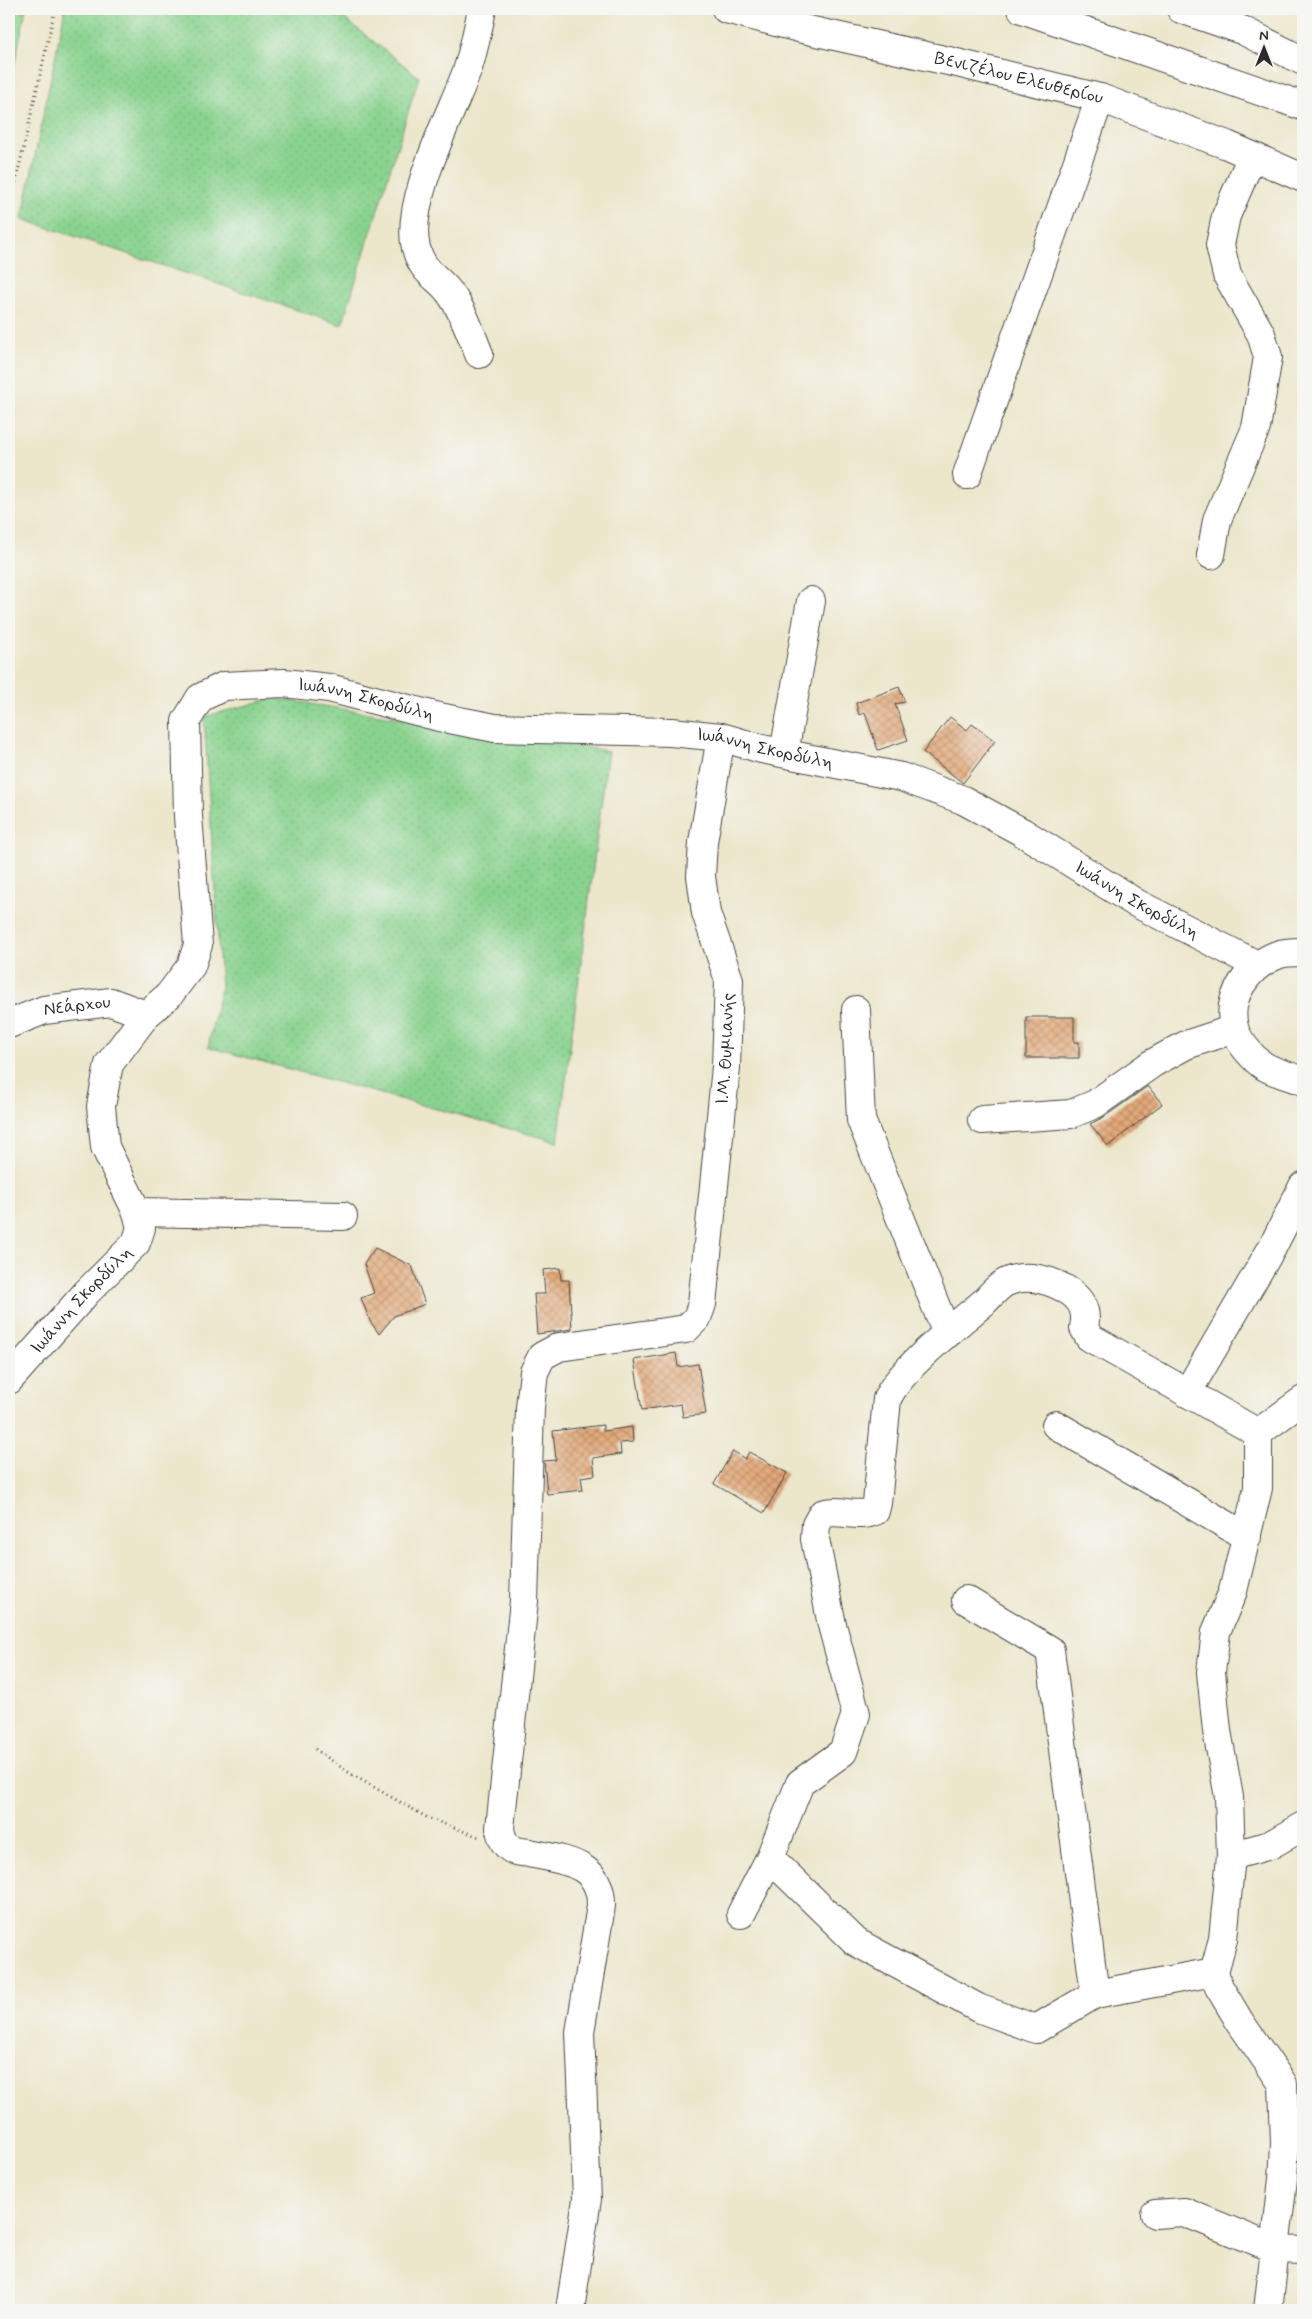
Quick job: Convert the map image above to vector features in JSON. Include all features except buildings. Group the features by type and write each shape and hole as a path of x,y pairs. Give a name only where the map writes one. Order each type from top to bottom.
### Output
{"main road":[{"path":"479,354 463,315 451,294 423,265 416,247 415,217 422,188 468,68 482,9"},
{"name":"Βενιζέλου Ελευθερίου","path":"726,9 1100,98 1252,156 1303,178"},
{"path":"1022,9 1303,106"},
{"path":"1181,9 1220,16 1242,30 1303,60"},
{"path":"967,475 1100,98"},
{"path":"1211,555 1217,520 1256,428 1268,357 1261,334 1227,275 1220,245 1226,216 1252,156"},
{"path":"784,753 810,601"},
{"name":"Ιωάννη Σκορδύλη","path":"9,1380 87,1292 136,1243 141,1228 137,1212 105,1147 101,1106 109,1064 146,1015 169,995 191,966 198,945 188,816 186,721 200,698 224,686 284,683 329,688 439,717 495,728 671,732 721,737 784,753 901,777 963,800 1022,832 1136,903 1257,965"},
{"name":"Ι.Μ. Θυμιανής","path":"511,1849 502,1839 500,1828 524,1601 530,1408 534,1372 542,1356 559,1347 686,1329 697,1318 702,1304 726,1067 729,980 706,913 701,876 703,842 721,737"},
{"path":"1303,952 1278,954 1257,965 1246,976 1232,1009 1234,1029 1245,1047 1262,1065 1303,1081"},
{"name":"Νεάρχου","path":"9,1024 44,1010 111,1002 146,1015"},
{"path":"856,1010 861,1120 947,1334"},
{"path":"982,1120 1071,1114 1095,1104 1153,1063 1186,1044 1234,1029"},
{"path":"1187,1393 1272,1248 1303,1186"},
{"path":"137,1212 343,1216"},
{"path":"742,1914 770,1858 800,1784 843,1752 856,1714 832,1625 815,1539 816,1525 822,1514 831,1511 868,1514 875,1511 878,1503 887,1399 892,1388 900,1379 947,1334 1008,1281 1044,1279 1062,1287 1076,1297 1086,1313 1084,1328 1089,1337 1258,1434"},
{"path":"1258,1434 1303,1400"},
{"path":"1056,1425 1248,1537"},
{"path":"1258,1434 1258,1488 1248,1537 1233,1591 1216,1632 1211,1672 1217,1731 1229,1797 1231,1856 1223,1940 1214,1972 1219,1987 1236,2016 1293,2082 1268,2310"},
{"path":"966,1600 1050,1650 1095,1994"},
{"path":"1231,1856 1270,1845 1303,1826"},
{"path":"511,1849 570,1861 586,1871 596,1882 601,1893 601,1906 580,2032 587,2199 570,2310"},
{"path":"770,1858 856,1942 978,2008 1036,2029 1095,1994 1214,1972"},
{"path":"1156,2214 1184,2212 1275,2249 1303,2250"}],"path":[{"path":"9,212 55,9"},
{"path":"315,1749 351,1774 428,1818 511,1849"}],"green space":[{"path":"9,9 26,9 9,91"},
{"path":"65,9 332,9 419,77 342,325 22,219"},
{"path":"273,698 608,751 558,1142 208,1047 221,987 204,717"}]}
